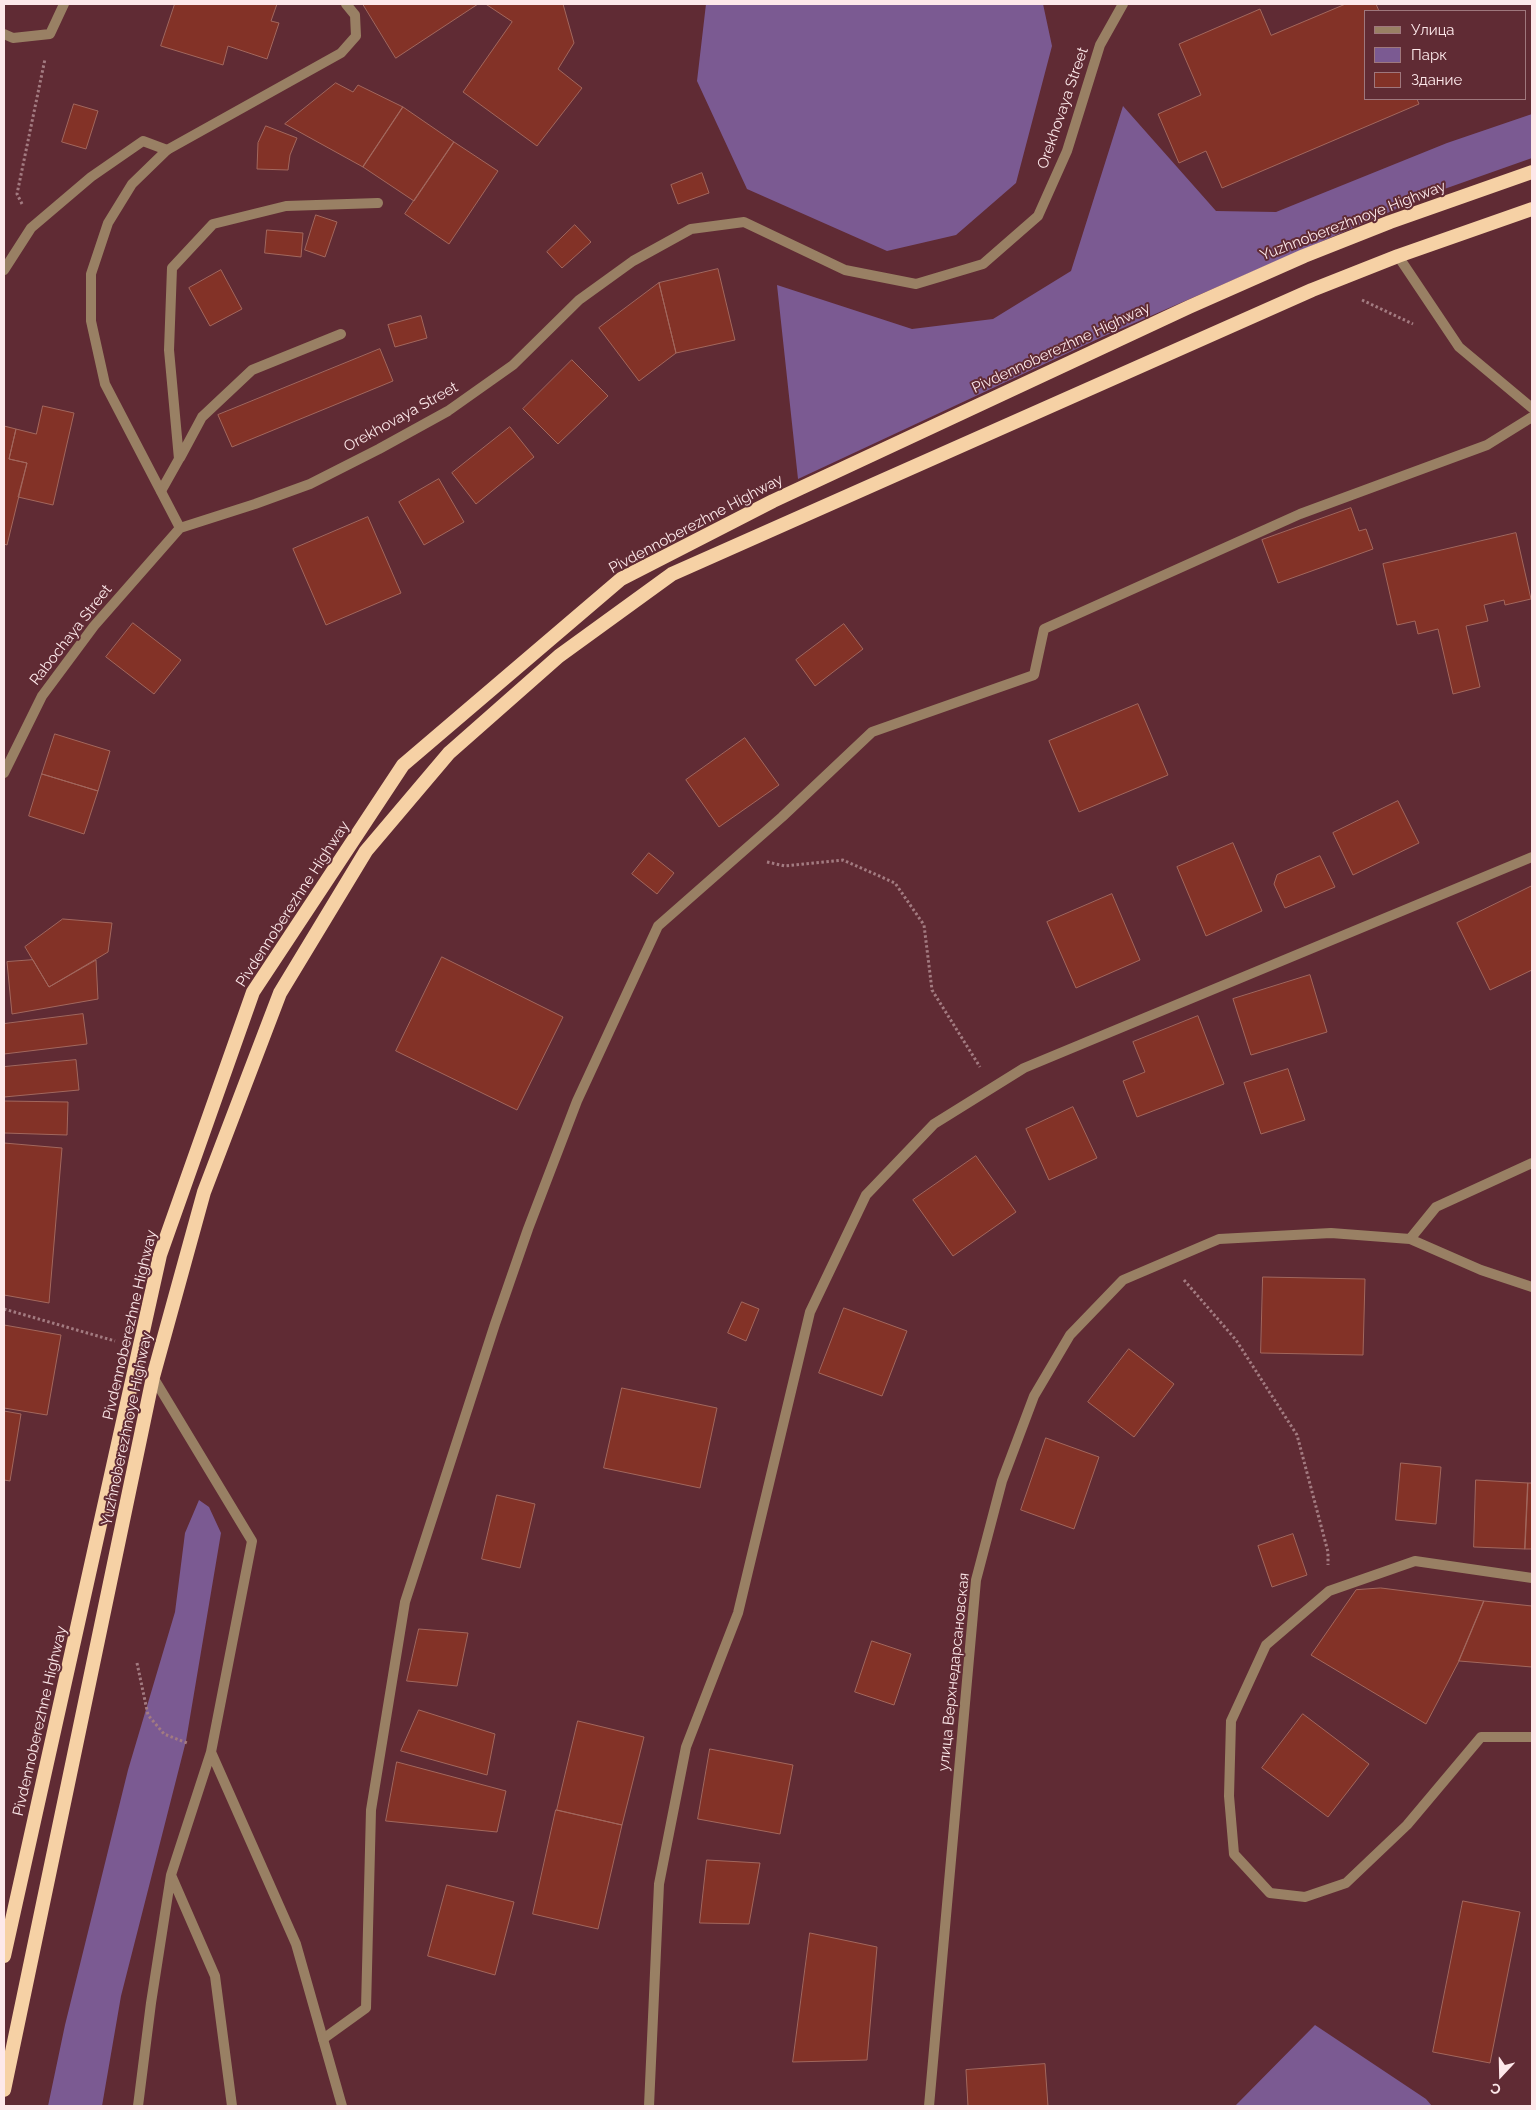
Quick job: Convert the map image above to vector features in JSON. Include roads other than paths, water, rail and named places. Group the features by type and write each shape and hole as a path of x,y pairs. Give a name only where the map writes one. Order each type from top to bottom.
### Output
{"highway":[{"name":"Yuzhnoberezhnoye Highway","path":"1189,306 1313,252 1390,222 1532,172"},
{"name":"Yuzhnoberezhnoye Highway","path":"153,1377 204,1192 280,994 366,851 449,753 558,656 672,574 1335,281 1398,256 1532,209"},
{"name":"Pivdennoberezhne Highway","path":"4,1956 160,1255 252,992 403,765 621,579 773,501 1189,306"},
{"path":"4,2090 153,1377"}],"street":[{"path":"4,34 13,38 50,34 64,4"},
{"path":"180,528 105,384 91,321 91,274 108,223 132,184 167,150 341,53 356,36 355,15 346,4"},
{"name":"Orekhovaya Street","path":"180,528 310,484 448,411 513,365 579,300 633,261 691,228 744,222 845,270 916,284 983,264 1038,216 1067,151 1100,45 1123,4"},
{"path":"4,270 31,228 91,177 143,141 167,150"},
{"path":"179,459 169,350 172,268 213,224 286,206 378,203"},
{"path":"1398,256 1459,347 1532,408"},
{"path":"161,490 202,417 252,370 342,334"},
{"path":"323,2039 366,2008 371,1810 405,1602 522,1246 577,1101 658,926 782,817 872,732 1034,675 1044,629 1300,514 1487,445 1532,417"},
{"name":"Rabochaya Street","path":"4,774 42,696 94,626 180,528"},
{"path":"649,2106 659,1884 685,1756 738,1613 810,1312 866,1195 934,1124 1024,1068 1532,856"},
{"path":"1532,1164 1436,1207 1410,1239 1481,1270 1532,1287"},
{"name":"улица Верхнедарсановская","path":"929,2106 976,1580 1002,1481 1034,1396 1070,1335 1123,1280 1171,1259 1219,1239 1331,1233 1410,1239"},
{"path":"138,2106 151,2003 171,1874 211,1752 252,1541 153,1377"},
{"path":"1532,1578 1415,1561 1329,1591 1266,1645 1231,1721 1229,1796 1234,1854 1270,1893 1305,1896 1346,1883 1407,1826 1481,1737 1532,1737"},
{"path":"211,1752 296,1944 342,2106"},
{"path":"171,1874 215,1976 232,2106"}]}
